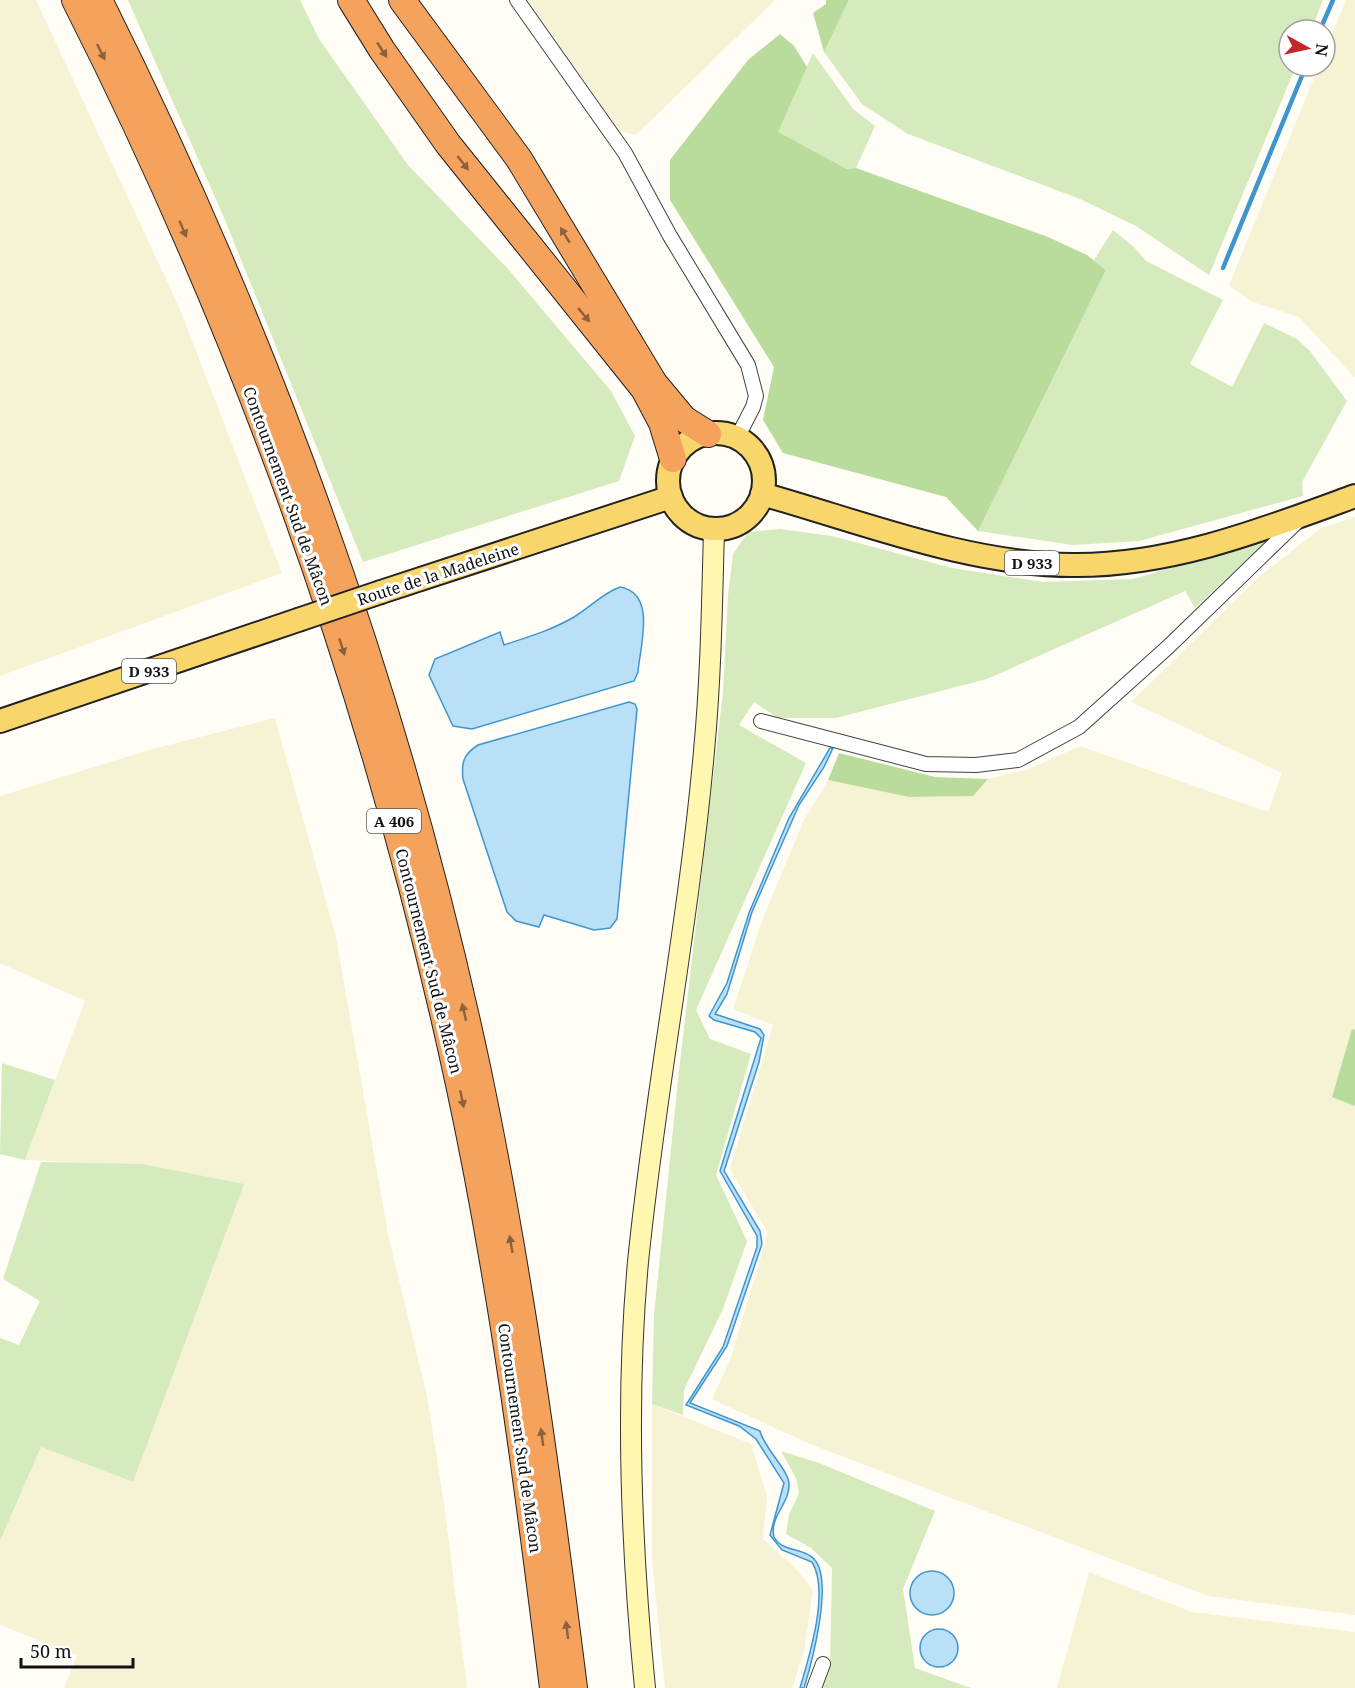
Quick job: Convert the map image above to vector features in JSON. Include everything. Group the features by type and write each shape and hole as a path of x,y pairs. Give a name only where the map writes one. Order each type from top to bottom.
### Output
{"highway":[{"name":"Contournement Sud de Mâcon","path":"75,0 175,212 253,399 328,603 380,771 439,998 485,1217 520,1430 553,1688"},
{"name":"Contournement Sud de Mâcon","path":"99,0 190,191 273,390 353,608 404,779 463,1006 510,1235 542,1436 574,1688"},
{"path":"351,0 381,50 448,144 644,389 662,423 674,459"},
{"path":"402,0 519,159 654,382 684,419 708,434"}],"main road":[{"path":"708,434 737,438 754,452 763,472 762,494 749,516 733,526 714,529 688,520 678,510 671,497 669,472 674,459 684,445 708,434"},
{"name":"D 933","path":"762,494 955,549 1027,563 1071,565 1133,562 1190,551 1304,515 1355,496"},
{"name":"Route de la Madeleine","path":"0,721 671,497"},
{"path":"645,1688 633,1539 631,1381 637,1287 704,752 711,639 714,529"}],"street":[{"path":"517,0 625,153 670,236 748,365 756,396 753,407 737,438"},
{"path":"760,721 926,764 976,765 1018,760 1080,727 1168,647 1304,515"},
{"path":"814,1688 822,1664"}],"shaded area":[{"path":"0,0 36,0 179,307 282,573 0,676"},
{"path":"528,0 775,0 636,135 620,131"},
{"path":"1346,0 1355,0 1355,378 1299,317 1250,301 1229,285 1314,78 1337,78 1337,22"},
{"path":"1355,517 1355,1615 1208,1596 810,1444 712,1399 730,1360 768,1233 730,1169 773,1025 733,1009 763,918 803,822 828,780 909,797 973,796 988,779 1029,769 1080,746 1268,812 1282,773 1131,702 1259,577 1321,528"},
{"path":"275,718 336,937 388,1234 427,1396 444,1503 467,1688 64,1688 77,1655 0,1625 0,1541 41,1447 133,1482 68,1162 25,1160 85,1001 0,963 0,796 149,750"},
{"path":"652,1404 751,1444 767,1496 763,1539 797,1570 813,1590 804,1651 792,1688 665,1688 652,1559"},
{"path":"1089,1572 1192,1612 1355,1632 1355,1688 1057,1688"}],"green space":[{"path":"128,0 300,0 319,39 408,165 508,269 611,391 635,436 619,481 363,562 225,220"},
{"path":"826,0 849,0 824,52 813,13 826,4"},
{"path":"849,0 1323,0 1316,18 1277,18 1277,78 1291,78 1209,275 1136,226 1080,199 908,134 862,104 824,52"},
{"path":"780,34 794,46 807,67 778,132 847,169 856,168 1048,237 1087,255 1106,270 978,531 946,497 783,453 763,420 774,367 670,200 670,160 748,60"},
{"path":"813,53 853,109 875,126 856,168 847,169 777,132"},
{"path":"1113,230 1133,246 1146,261 1223,300 1190,364 1232,387 1264,323 1297,339 1310,351 1347,401 1302,482 1303,496 1139,541 1073,545 978,531 1106,270 1094,260"},
{"path":"780,529 832,536 952,568 1043,582 1133,579 1267,540 1195,608 1185,591 987,679 836,718 778,718 754,702 739,725 806,763 696,1010 710,1039 751,1054 716,1175 747,1241 723,1309 684,1390 683,1415 652,1404 654,1315 679,1071 723,692 728,595 733,554 748,532"},
{"path":"839,753 935,777 988,779 973,796 909,797 828,780"},
{"path":"1352,1029 1355,1030 1355,1106 1332,1097"},
{"path":"2,1063 55,1080 25,1160 0,1154"},
{"path":"41,1162 142,1164 244,1184 133,1482 41,1447 0,1541 0,1338 19,1345 40,1301 3,1279"},
{"path":"781,1451 819,1463 935,1511 903,1589 915,1668 971,1688 821,1688 830,1666 832,1568 811,1548 786,1534 789,1515 799,1493 796,1478"}],"water":[{"path":"620,587 631,591 639,599 644,622 638,672 634,681 472,729 453,726 429,675 435,659 500,632 504,645 540,633 574,617"},
{"path":"629,702 635,704 637,709 617,919 610,928 594,930 544,915 539,927 516,921 507,912 463,779 464,759 478,745"},
{"path":"830,748 833,748 824,767 799,805 752,912 727,994 715,1014 760,1029 764,1035 759,1062 724,1171 760,1231 762,1244 727,1346 690,1403 760,1431 762,1438 788,1478 788,1491 774,1523 774,1537 782,1546 809,1555 814,1559 820,1570 822,1584 822,1602 812,1660 804,1688 800,1688 816,1624 819,1590 817,1574 812,1562 782,1550 770,1535 784,1483 756,1439 739,1426 686,1405 723,1347 757,1247 757,1236 720,1171 761,1038 755,1032 714,1020 709,1016 727,983 749,913 789,818"},
{"path":"932,1571 947,1578 954,1593 947,1608 932,1615 917,1608 910,1593 917,1578"},
{"path":"939,1629 953,1634 958,1648 953,1662 939,1667 925,1662 920,1648 925,1634"}],"waterway":[{"path":"1325,18 1333,0"},
{"path":"1223,268 1301,78"}]}
